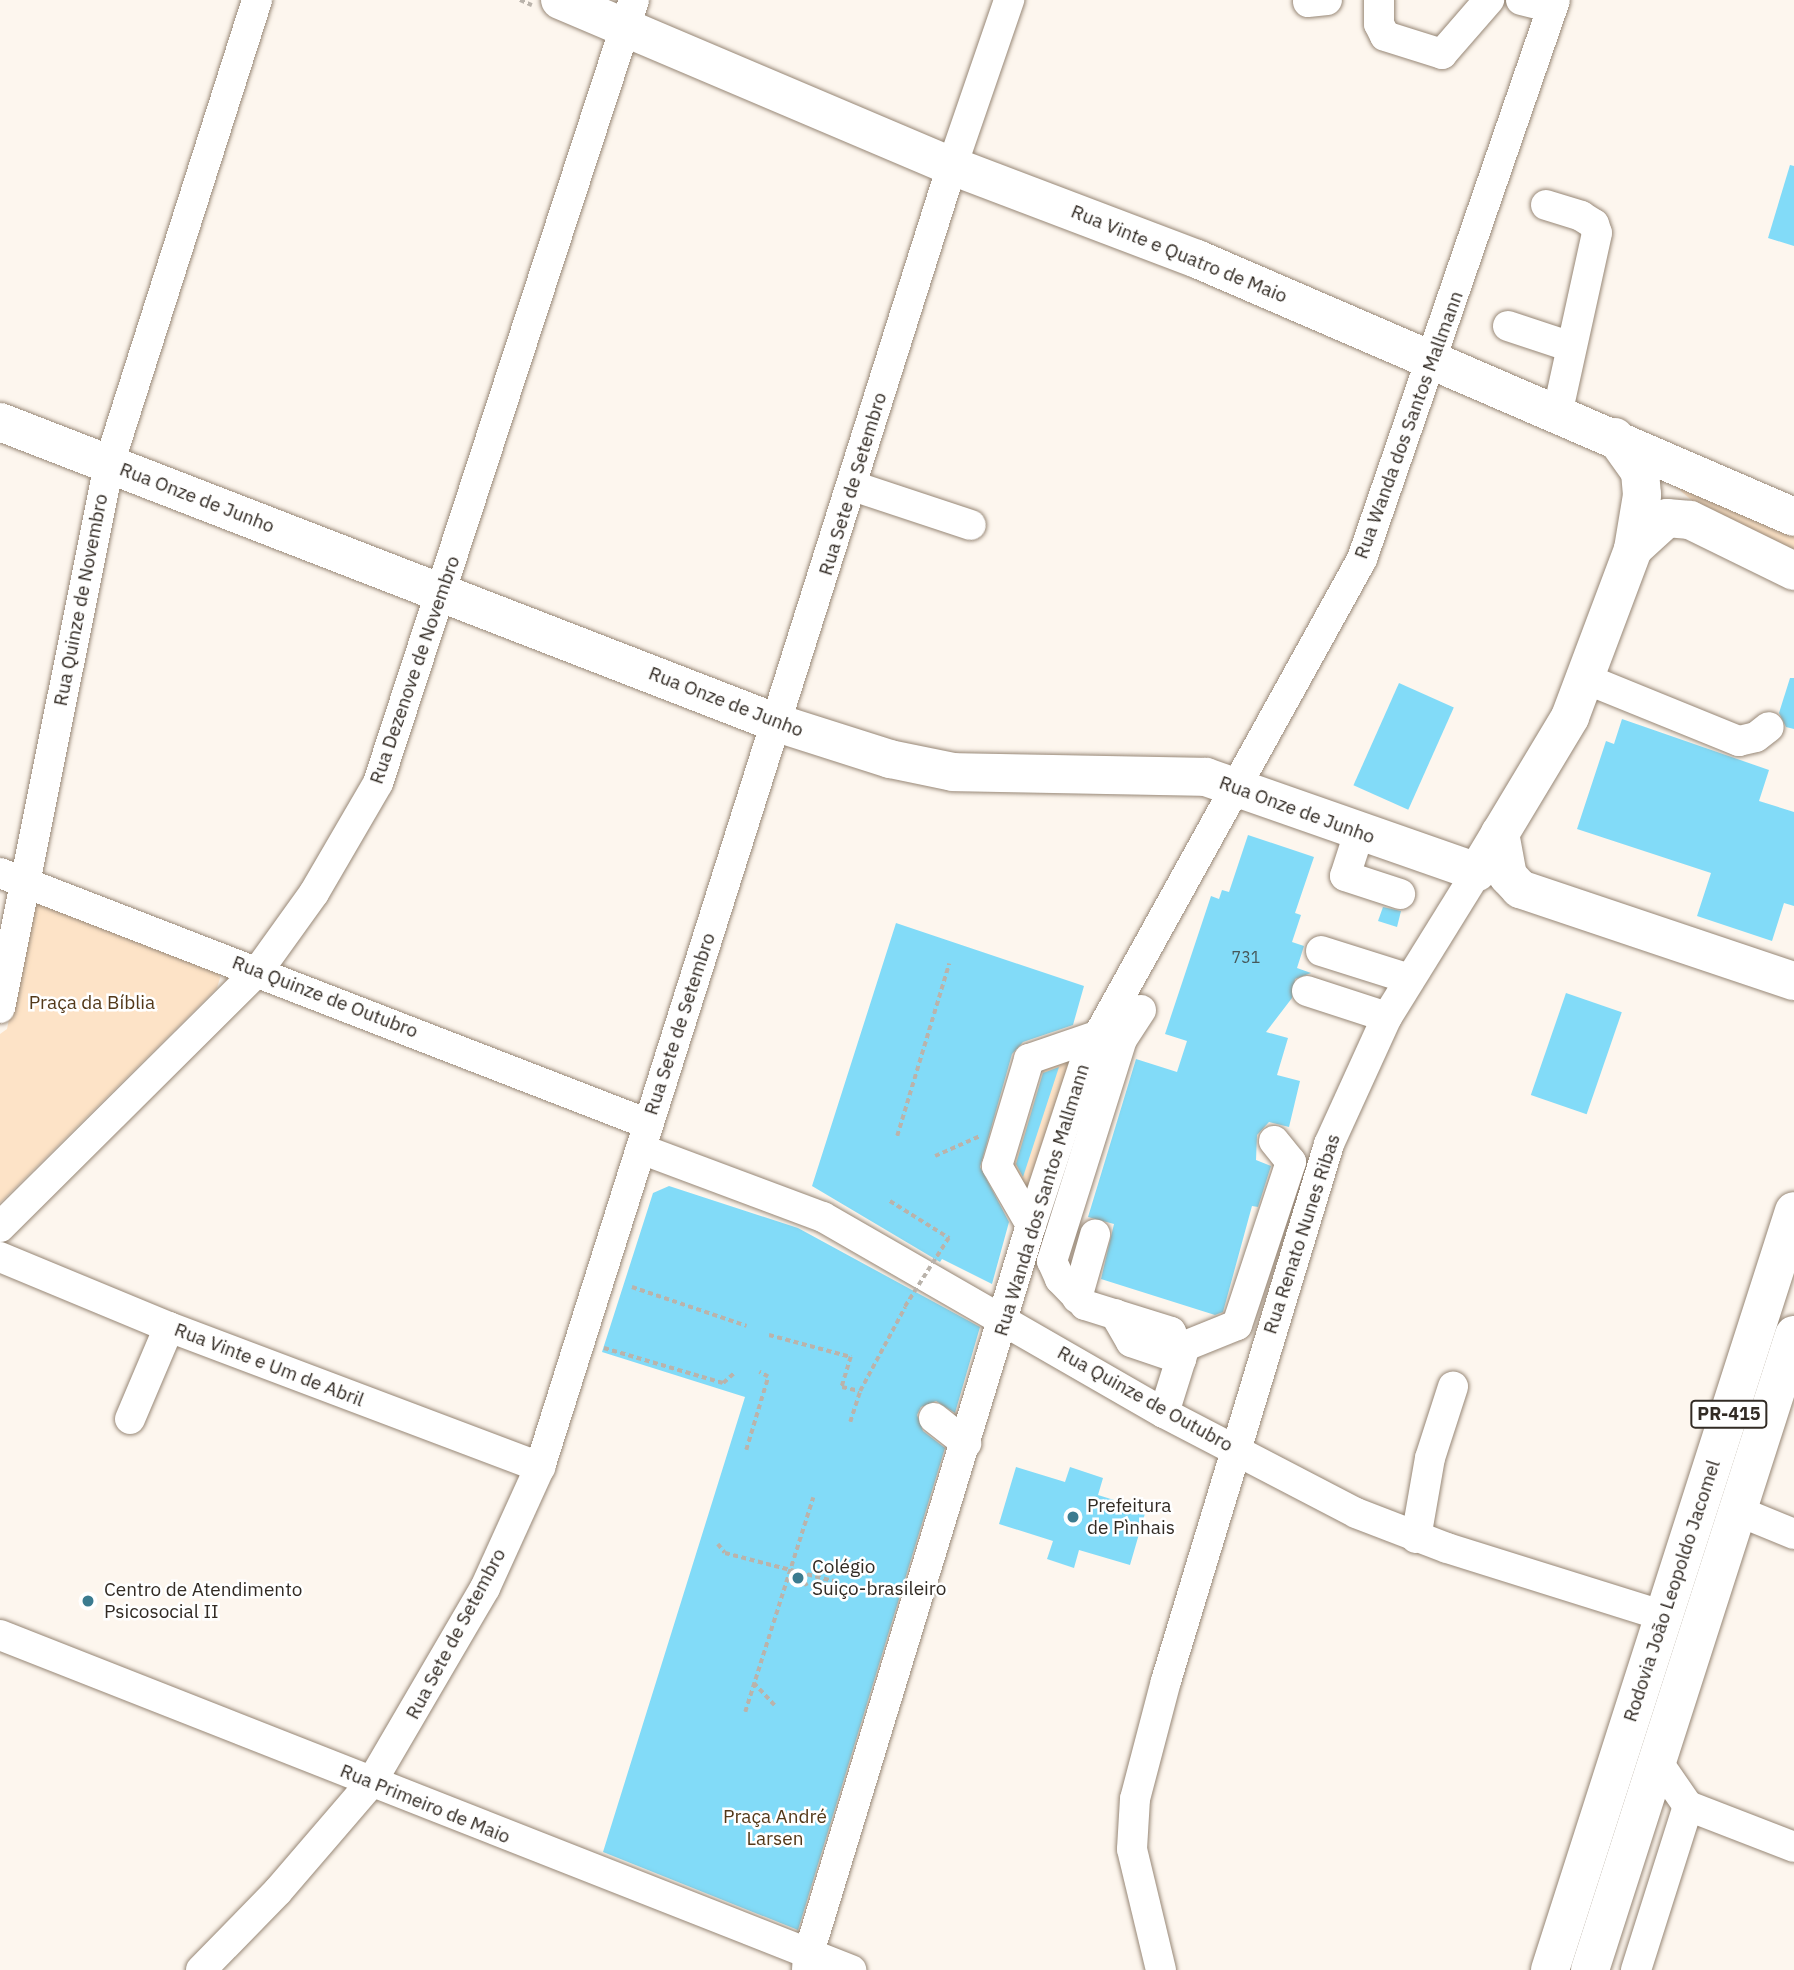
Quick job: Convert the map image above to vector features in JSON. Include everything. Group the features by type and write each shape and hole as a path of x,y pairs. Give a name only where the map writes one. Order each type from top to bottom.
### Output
{"main road":[{"name":"Rua Vinte e Quatro de Maio","path":"560,0 629,14 953,166 1197,259 1558,411 1794,517"},
{"name":"Rua Onze de Junho","path":"0,422 777,723 890,759 953,772 1206,777 1235,790 1477,872"},
{"name":"Rua Renato Nunes Ribas","path":"1477,872 1570,718 1633,549 1642,495 1640,472 1615,437"},
{"path":"1633,549 1667,518 1690,520 1794,571"},
{"path":"1500,833 1508,876 1520,889 1794,981"},
{"name":"Rodovia João Leopoldo Jacomel","path":"1550,1970 1794,1211"},
{"name":"Rodovia João Leopoldo Jacomel","path":"1590,1970 1794,1335"},
{"path":"1664,1616 1700,1627"}],"street":[{"name":"Rua Quinze de Novembro","path":"0,1008 12,878 109,464 257,0"},
{"name":"Rua Sete de Setembro","path":"201,1970 278,1891 371,1783 485,1588 540,1467 953,166 1010,0"},
{"path":"1379,0 1379,24 1385,36 1442,54 1489,0"},
{"path":"1521,0 1553,4"},
{"name":"Rua Wanda dos Santos Mallmann","path":"807,1963 1005,1320 1031,1225 1087,1056 1362,559 1434,361 1553,4"},
{"name":"Rua Dezenove de Novembro","path":"0,1227 258,971 314,893 378,783 443,592 629,14"},
{"path":"1546,205 1581,216 1594,224 1597,233 1558,411"},
{"path":"1508,326 1571,346"},
{"path":"853,486 971,525"},
{"path":"1586,679 1739,741 1756,737 1769,727"},
{"path":"1359,833 1345,876 1399,894"},
{"name":"Rua Renato Nunes Ribas","path":"1161,1970 1132,1849 1135,1799 1233,1448 1329,1144 1387,1017 1477,872"},
{"name":"Rua Quinze de Outubro","path":"12,878 258,971 645,1136 823,1217 1164,1413 1356,1513 1416,1538 1664,1616"},
{"path":"1321,951 1410,979"},
{"path":"1307,991 1387,1017"},
{"path":"1141,1010 1122,1039 1052,1261 1059,1279 1085,1305 1171,1332 1181,1359"},
{"path":"1031,1225 997,1166 1029,1059 1099,1035"},
{"path":"1164,1413 1185,1346 1237,1325 1291,1162 1274,1141"},
{"path":"1077,1298 1095,1236"},
{"name":"Rua Vinte e Um de Abril","path":"0,1257 169,1327 540,1467"},
{"path":"130,1419 169,1327"},
{"path":"1416,1538 1430,1458 1453,1387"},
{"path":"934,1418 966,1443"},
{"path":"1738,1511 1794,1534"},
{"name":"Rua Primeiro de Maio","path":"0,1634 807,1963 851,1970"},
{"path":"1657,1761 1688,1806 1794,1847"},
{"path":"1636,1970 1688,1806"}],"path":[{"path":"897,1136 949,964"},
{"path":"935,1156 988,1132"},
{"path":"850,1422 860,1391 905,1307 949,1238 890,1200"},
{"path":"632,1287 747,1326"},
{"path":"769,1335 851,1357 842,1387 860,1391"},
{"path":"581,1342 723,1383 734,1374"},
{"path":"746,1450 768,1377 759,1372"},
{"path":"744,1712 813,1497"},
{"path":"718,1544 725,1553 789,1572 832,1581"},
{"path":"802,1575 807,1586"},
{"path":"754,1683 776,1707"}],"green space":[{"path":"1675,486 1794,535 1794,563 1730,533"},
{"name":"Praça da Bíblia","path":"37,903 219,972 220,978 217,988 0,1203 0,1034 7,1029 33,905"},
{"path":"1075,1048 1028,1194 1013,1169 1044,1069"}],"building":[{"path":"1790,165 1794,166 1794,246 1768,238"},
{"path":"1790,678 1794,678 1794,729 1786,727 1779,713"},
{"path":"1399,683 1454,707 1408,810 1353,785"},
{"path":"1622,719 1769,770 1759,801 1794,812 1794,906 1784,903 1772,941 1697,916 1711,873 1577,829 1606,741 1614,744"},
{"path":"1248,835 1314,857 1295,913 1301,915 1292,942 1304,946 1297,968 1311,973 1295,979 1292,998 1266,1032 1288,1038 1277,1075 1300,1081 1289,1127 1269,1122 1257,1135 1256,1160 1271,1166 1258,1207 1252,1206 1223,1312 1215,1315 1101,1279 1114,1224 1088,1217 1136,1059 1177,1072 1187,1041 1165,1034 1211,896 1219,899 1222,890 1229,892"},
{"path":"1383,907 1401,911 1397,927 1378,921"},
{"path":"896,923 1084,986 1073,1025 1023,1042 1012,1054 980,1167 1009,1222 992,1284 942,1259 940,1262 812,1186"},
{"path":"1566,993 1622,1012 1587,1114 1531,1095"},
{"path":"1059,1067 1023,1177 1016,1164 1043,1073"},
{"name":"Colégio Suiço-brasileiro","path":"669,1186 798,1228 980,1327 955,1413 936,1401 921,1407 917,1415 923,1431 945,1448 798,1930 603,1852 745,1397 602,1352 653,1193"},
{"name":"Prefeitura de Pìnhais","path":"1016,1467 1065,1482 1070,1467 1103,1478 1098,1495 1146,1510 1130,1565 1079,1550 1074,1568 1047,1559 1053,1541 999,1524"}],"place":[{"name":"Prefeitura de Pìnhais","path":"1073,1517"},
{"name":"Colégio Suiço-brasileiro","path":"798,1578"},
{"name":"Centro de Atendimento Psicosocial II","path":"88,1601"}],"park label":[{"name":"Praça André Larsen","path":"775,1828"}]}
